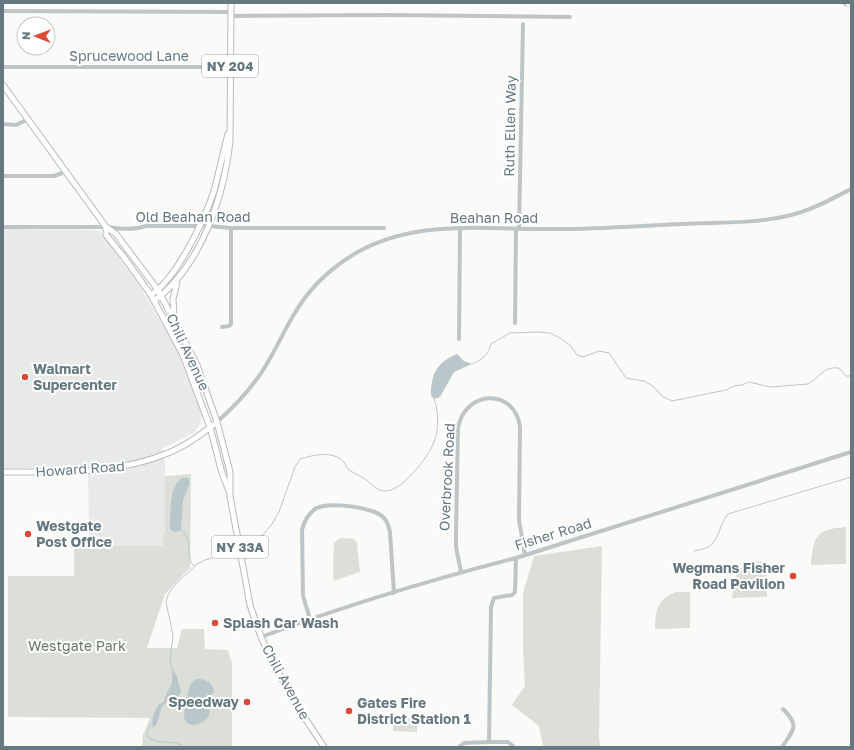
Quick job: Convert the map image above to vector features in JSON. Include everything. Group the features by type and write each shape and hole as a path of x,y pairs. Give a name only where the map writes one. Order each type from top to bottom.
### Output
{"main road":[{"name":"NY 204","path":"175,322 173,299 174,290 179,277 199,246 209,226 221,191 228,161 230,140 231,3"},
{"name":"Chili Avenue","path":"3,85 106,227 116,234 158,290 197,365 217,422 230,472 230,496"},
{"name":"NY 204","path":"151,295 164,284 182,258 199,226 214,190 230,129"},
{"name":"Chili Avenue","path":"106,227 106,235 124,256 151,295 183,356 210,427 222,473 230,496 250,605 261,637 283,681 324,747"},
{"path":"154,301 161,296 179,277"},
{"name":"Howard Road","path":"3,472 82,472 120,468 169,453 197,438 217,422"}],"street":[{"path":"3,10 570,17"},
{"name":"Ruth Ellen Way","path":"515,323 523,24"},
{"name":"Sprucewood Lane","path":"3,67 230,67"},
{"path":"3,124 16,125 28,119"},
{"path":"3,176 54,176 65,172"},
{"name":"Beahan Road","path":"217,422 229,411 255,381 265,367 292,316 316,285 338,265 358,252 391,237 417,231 460,228 553,230 753,221 787,216 815,208 851,189"},
{"name":"Old Beahan Road","path":"3,227 133,228 146,226 209,226 231,228 384,228"},
{"path":"222,326 229,326 231,324 231,228"},
{"path":"459,338 460,228"},
{"name":"Overbrook Road","path":"461,572 456,541 458,428 463,413 469,406 476,401 487,398 498,399 505,402 516,413 519,419 519,520 525,555"},
{"name":"Fisher Road","path":"261,637 310,619 461,572 516,558 851,452"},
{"path":"310,619 303,596 302,530 304,522 308,516 315,509 323,506 335,505 371,510 384,518 390,532 394,593"},
{"path":"489,742 491,607 494,598 512,595 515,592 516,558"},
{"path":"782,747 793,731 794,727 794,721 783,708"},
{"path":"459,747 464,743 489,742 508,742 514,747"}],"shaded area":[{"path":"3,229 100,231 141,288 179,355 202,415 200,424 195,432 162,449 165,462 165,535 163,535 162,546 89,546 88,467 3,468"},
{"path":"457,354 464,361 472,364 454,372 440,397 434,399 431,396 431,388 436,370 444,361"},
{"path":"182,478 188,478 190,483 183,500 181,530 176,532 172,531 170,528 171,501 174,488"},
{"path":"173,669 181,692 176,701 172,699 163,705 158,721 153,728 152,722 154,713 158,705 164,702 172,682"},
{"path":"196,679 207,681 211,684 214,690 210,702 208,717 206,720 198,724 191,725 185,720 184,712 190,685"}],"green space":[{"name":"Westgate Park","path":"191,474 190,568 165,594 147,648 177,648 182,629 204,629 205,649 228,650 232,663 232,747 142,747 143,735 150,718 8,717 8,576 74,576 74,546 162,546 163,535 165,534 165,476"},
{"path":"846,527 846,564 811,565 813,547 818,536 822,532 828,530"},
{"path":"338,539 354,539 357,543 360,572 334,581 334,543"},
{"path":"602,546 600,747 543,747 539,726 512,705 525,686 523,649 523,593 534,556"},
{"path":"767,561 767,597 732,598 736,574 739,569 749,563"},
{"path":"675,592 690,592 690,628 655,629 658,607 664,599"},
{"path":"393,718 417,718 417,732 393,731"}],"waterway":[{"path":"472,364 484,357 491,344 510,333 538,332 550,333 560,338 570,345 577,355 583,357 599,351 609,353 626,378 644,381 653,386 662,396 672,401 726,390 749,382 770,387 808,384 825,371 833,368 839,368 846,376 851,376"},
{"path":"248,541 263,535 272,524 279,512 295,467 300,459 323,454 334,456 344,462 349,470 365,479 379,490 386,491 400,485 421,464 434,442 438,420 434,399"},
{"path":"694,551 706,548 713,543 728,514 851,477"},
{"path":"181,530 187,538 191,563 195,566"},
{"path":"172,670 170,660 173,635 166,602 168,595 172,588 197,564 215,557 229,548"},
{"path":"151,723 147,736 150,739 176,743 185,747"}],"railway":[{"path":"842,3 851,9"}],"place":[{"name":"Walmart Supercenter","path":"25,377"},
{"name":"Westgate Post Office","path":"28,534"},
{"name":"Wegmans Fisher Road Pavilion","path":"793,576"},
{"name":"Splash Car Wash","path":"215,623"},
{"name":"Speedway","path":"247,702"},
{"name":"Gates Fire District Station 1","path":"349,711"}]}
